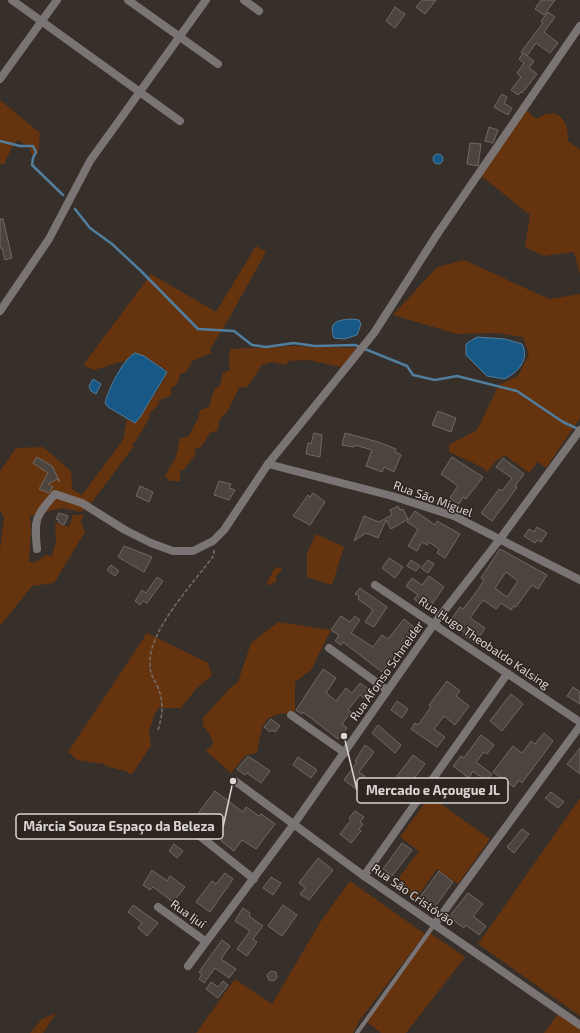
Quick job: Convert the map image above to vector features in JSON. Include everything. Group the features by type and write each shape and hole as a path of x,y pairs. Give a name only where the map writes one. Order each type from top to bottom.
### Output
{"street":[{"path":"12,0 180,121"},
{"path":"0,79 57,0"},
{"path":"128,0 218,64"},
{"path":"0,311 49,239 90,161 206,0"},
{"path":"244,0 259,10"},
{"path":"37,549 35,524 40,512 55,494 82,503 125,530 173,552 193,551 213,542 224,530 268,464 374,333 438,233 580,26"},
{"name":"Rua Afonso Schneider","path":"188,966 205,941 254,879 294,824 434,624 500,539 580,430"},
{"name":"Rua São Miguel","path":"268,464 392,496 454,516 580,580"},
{"name":"Rua Hugo Theobaldo Kalsing","path":"375,585 580,722"},
{"path":"329,648 387,690"},
{"path":"364,876 508,674"},
{"path":"291,715 345,753"},
{"path":"434,925 580,726"},
{"name":"Rua São Cristóvão","path":"235,781 364,876 580,1025"},
{"path":"196,833 254,879"},
{"name":"Rua Ijuí","path":"158,907 205,941"}],"lane":[{"path":"357,1033 434,925"}],"path":[{"path":"158,730 163,714 162,698 151,675 149,663 156,637 169,614 214,555 213,542"}],"shaded area":[{"path":"0,100 40,133 38,153 33,158 29,147 18,140 13,145 4,164 0,164"},
{"path":"526,110 536,119 550,113 560,116 566,126 568,141 580,150 580,274 574,252 544,256 525,247 530,215 481,176"},
{"path":"256,246 266,252 210,349 212,353 192,361 186,372 180,374 177,385 171,388 171,396 159,400 159,404 149,414 150,417 135,442 132,443 134,446 92,502 81,512 62,508 30,516 31,531 29,562 34,563 46,555 52,556 56,541 55,523 69,527 73,515 84,515 81,522 85,532 54,583 32,586 0,626 0,550 4,517 0,510 0,471 16,448 43,447 71,471 72,489 82,495 123,440 127,419 132,422 140,417 164,380 165,369 144,356 135,353 127,360 94,370 83,365 151,274 216,312"},
{"path":"464,260 549,299 580,294 580,418 546,468 538,462 529,473 505,455 495,462 487,472 482,467 449,452 449,445 477,430 499,385 518,376 529,354 523,337 497,333 457,334 393,315 437,267"},
{"path":"294,346 358,348 341,367 307,360 289,361 286,365 272,362 262,365 247,387 239,388 227,412 219,420 218,430 210,433 201,447 194,449 196,455 185,468 180,471 180,481 170,481 165,476 176,457 180,438 188,437 198,419 200,410 209,407 214,390 220,385 223,373 230,370 230,349"},
{"path":"316,534 344,547 332,585 307,577 307,553"},
{"path":"280,567 282,569 276,577 276,581 269,586 267,582 275,568"},
{"path":"278,622 331,630 311,670 295,682 295,713 284,713 270,718 263,727 257,753 246,755 231,773 206,751 213,744 211,736 203,726 203,718 230,688 238,682 251,643"},
{"path":"147,633 208,663 212,675 195,690 181,708 159,708 154,715 149,732 151,745 133,773 130,774 126,771 103,764 77,760 68,752"},
{"path":"430,796 490,839 458,884 437,869 416,899 395,883 419,851 400,837"},
{"path":"580,798 580,1016 478,944"},
{"path":"350,881 425,934 359,1021 353,1033 196,1033 235,979 272,1004 321,921"},
{"path":"430,933 465,957 406,1033 381,1033 367,1022"},
{"path":"56,1013 43,1033 30,1033 42,1019"},
{"path":"558,1014 580,1030 580,1033 544,1033"}],"water":[{"path":"438,154 443,159 438,164 433,159"},
{"path":"342,320 359,320 361,324 357,335 344,339 334,338 332,332 333,325"},
{"path":"477,337 505,339 522,344 525,355 524,360 514,373 504,379 487,376 466,355 466,344"},
{"path":"135,353 144,356 167,372 135,423 108,407 105,403 109,391 121,368 130,356"},
{"path":"93,379 101,384 96,394 91,391 89,386"}],"building":[{"path":"422,0 436,0 425,14 416,7"},
{"path":"541,0 555,0 544,15 535,9"},
{"path":"395,7 405,14 395,28 386,21"},
{"path":"548,12 555,17 544,32 558,43 550,53 536,43 527,56 521,52 543,23 541,21"},
{"path":"523,53 534,61 529,68 537,74 522,93 521,92 518,95 511,90 521,77 517,73 524,63 519,59"},
{"path":"502,94 507,97 504,103 512,108 508,115 494,107"},
{"path":"489,127 498,130 493,143 485,141"},
{"path":"470,143 481,144 478,166 467,164"},
{"path":"0,219 3,219 12,258 5,260 2,248 0,248"},
{"path":"438,411 456,418 451,432 432,425"},
{"path":"314,433 322,435 320,457 306,454 308,443 311,444"},
{"path":"345,433 378,442 396,449 395,452 401,455 394,472 384,467 382,472 366,466 372,450 355,445 354,447 342,445"},
{"path":"37,457 52,466 60,482 57,479 48,484 53,487 49,493 39,489 48,473 33,463"},
{"path":"452,457 483,477 466,499 463,497 459,504 450,498 458,486 441,474"},
{"path":"503,458 524,474 515,486 517,487 492,521 481,513 499,489 502,491 512,478 496,467"},
{"path":"219,481 231,484 229,488 235,490 229,500 214,495"},
{"path":"140,486 153,492 149,502 136,496"},
{"path":"313,493 325,502 310,525 293,516 308,495 310,497"},
{"path":"398,506 400,510 403,509 408,519 391,529 386,520 378,538 366,533 354,541 364,516 379,522 392,515 390,510"},
{"path":"415,511 435,525 437,521 460,534 445,558 437,553 439,549 429,542 427,545 422,542 417,551 408,546 418,529 407,522"},
{"path":"59,513 68,516 64,525 56,519"},
{"path":"537,527 547,533 541,542 537,540 535,543 524,536 529,529 534,532"},
{"path":"124,546 152,557 144,572 118,557"},
{"path":"500,549 547,575 538,589 532,585 516,607 514,606 511,610 501,603 496,609 483,600 470,618 485,628 475,643 463,635 465,633 449,622 460,607 463,609 475,594 484,580 481,578","holes":["506,572 518,581 507,597 495,588"]},
{"path":"389,558 403,567 395,578 382,568"},
{"path":"411,560 420,566 416,571 407,566"},
{"path":"428,560 434,564 428,573 421,568"},
{"path":"111,565 119,571 115,576 107,570"},
{"path":"429,576 444,587 428,610 414,599 418,595 406,586 412,578 422,585"},
{"path":"157,577 163,581 147,603 143,601 140,605 135,601 142,590 146,593"},
{"path":"360,588 387,607 374,627 365,622 373,610 358,599 359,596 355,594"},
{"path":"341,616 350,622 355,616 360,620 351,633 373,647 382,635 388,639 404,619 414,627 382,672 343,642 341,645 335,641 339,635 331,630"},
{"path":"323,669 336,678 326,693 336,701 346,688 352,693 360,683 370,690 364,698 360,695 348,710 351,712 342,724 347,728 338,739 303,712 302,714 296,710"},
{"path":"447,681 460,691 456,696 469,706 455,725 444,716 434,729 445,737 437,747 411,729 415,723 418,725 431,707 429,705"},
{"path":"573,687 580,692 580,704 567,696"},
{"path":"511,694 523,704 502,731 490,721"},
{"path":"397,701 408,709 402,718 391,710"},
{"path":"271,719 280,726 275,732 272,730 270,732 264,727"},
{"path":"378,725 401,745 395,753 372,733"},
{"path":"544,733 553,741 522,783 519,780 514,787 493,772 513,746 522,753 531,741 535,744"},
{"path":"481,735 494,745 487,754 484,752 476,762 492,774 486,781 473,771 469,778 453,766 461,756 464,758"},
{"path":"365,745 374,752 359,772 365,776 356,789 344,780 357,762 355,761"},
{"path":"580,748 580,774 567,764"},
{"path":"413,755 425,764 415,777 417,779 412,787 397,776"},
{"path":"248,756 270,771 261,783 247,773 245,775 237,769"},
{"path":"298,757 317,770 311,778 293,765"},
{"path":"215,791 243,812 246,807 259,816 261,814 275,824 256,849 242,840 234,851 221,841 223,840 194,819"},
{"path":"551,792 564,802 558,808 545,798"},
{"path":"355,811 364,817 360,822 363,824 359,829 361,831 351,843 340,834 351,820 349,818"},
{"path":"522,829 529,834 514,853 507,847"},
{"path":"402,843 412,850 392,876 383,869"},
{"path":"174,844 183,851 177,858 169,851"},
{"path":"318,858 333,870 309,900 300,894 305,888 299,883"},
{"path":"152,870 167,881 170,876 185,887 173,902 153,887 150,890 143,885"},
{"path":"439,871 453,882 434,908 420,897"},
{"path":"225,873 233,879 210,912 196,902 212,881 216,884"},
{"path":"271,877 281,883 273,895 263,888"},
{"path":"468,893 483,904 473,916 486,926 479,935 466,925 464,928 449,917"},
{"path":"133,905 158,923 147,936 138,928 142,923 128,912"},
{"path":"283,905 297,915 282,936 268,926"},
{"path":"243,908 250,913 249,916 263,926 253,939 257,942 247,956 237,949 250,931 235,921"},
{"path":"222,940 230,946 221,959 236,969 229,978 215,968 204,983 199,979 202,974 199,972"},
{"path":"271,971 276,972 277,977 274,981 269,980 267,975"},
{"path":"223,981 228,985 218,998 206,989 211,982 218,987"}],"waterway":[{"path":"0,141 20,146 33,146 36,152 32,165 63,195"},
{"path":"75,209 90,228 112,244 141,271 198,329 234,331 252,345 266,347 294,343 315,346 355,345 407,366 413,375 435,380 457,376 517,391 563,422 578,429"}],"place":[{"name":"Mercado e Açougue JL","path":"344,736"},
{"name":"Márcia Souza Espaço da Beleza","path":"233,781"}]}
